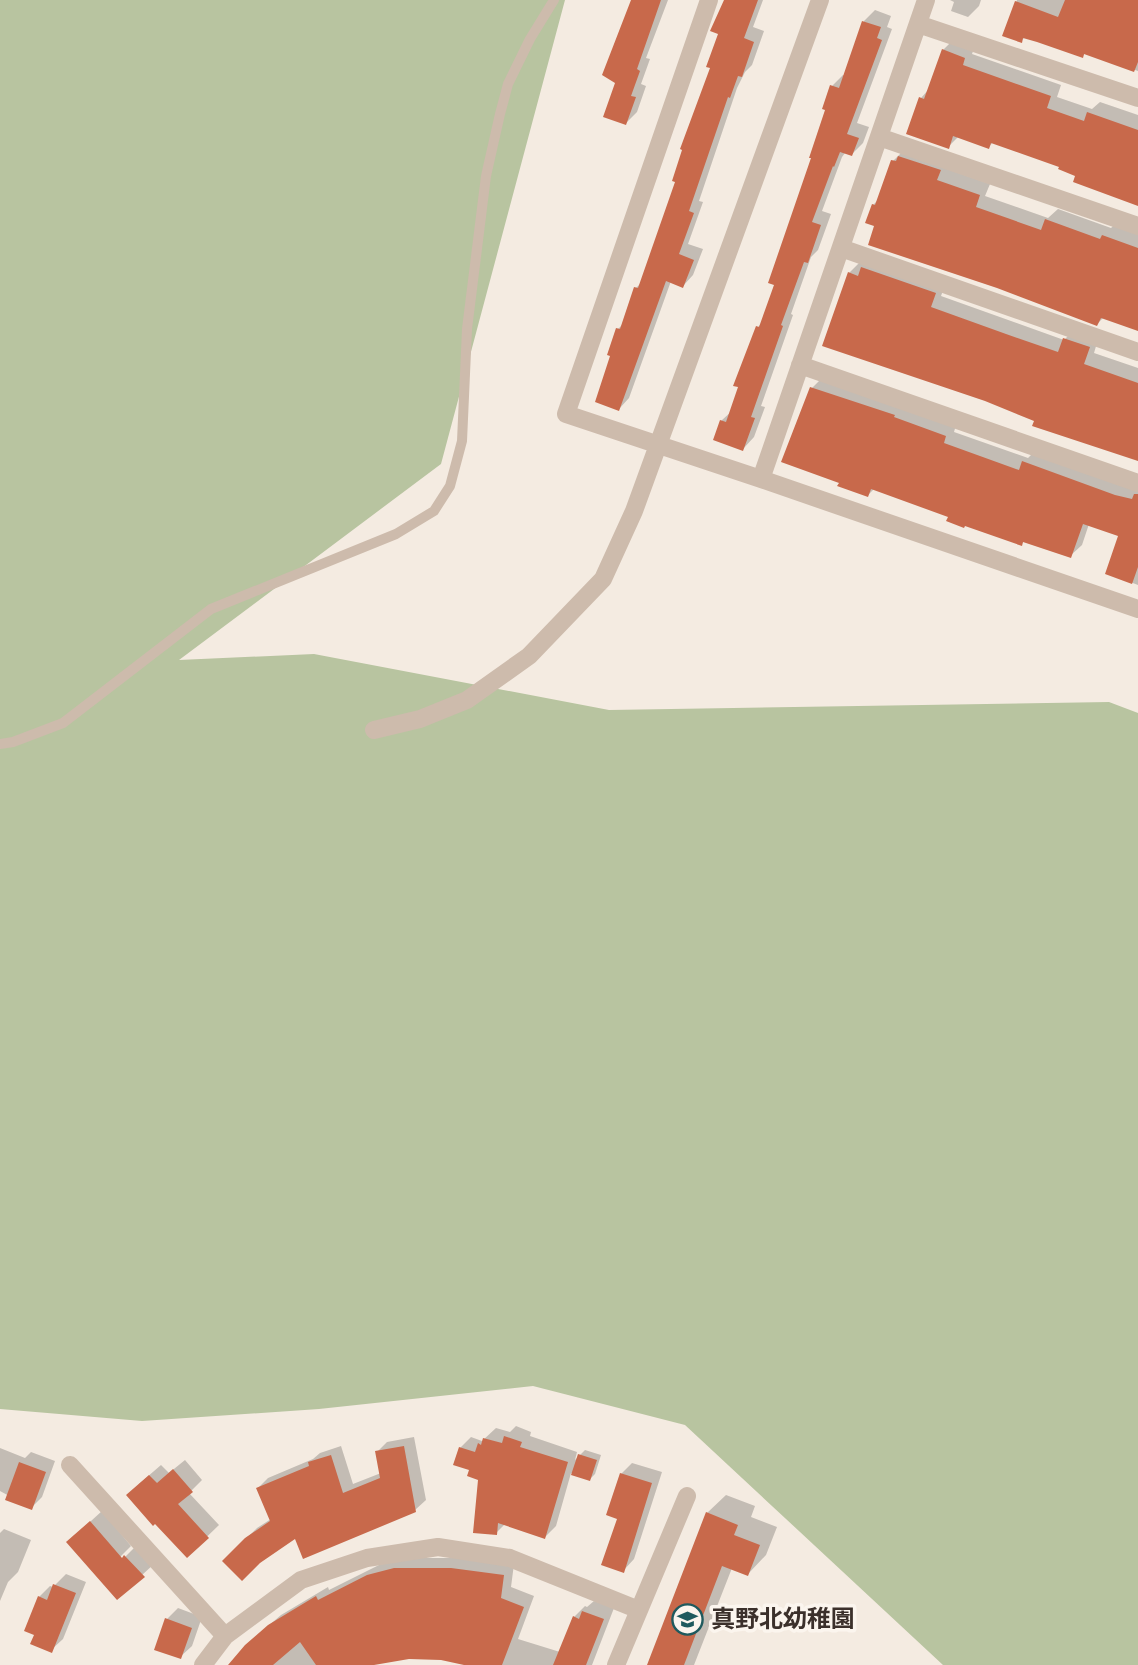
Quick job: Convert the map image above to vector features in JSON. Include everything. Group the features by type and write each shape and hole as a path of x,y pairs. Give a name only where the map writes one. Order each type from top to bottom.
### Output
{"street":[{"path":"709,0 566,414 1138,608"},
{"path":"374,730 420,719 467,700 529,656 603,579 634,511 820,0"},
{"path":"761,479 926,0"},
{"path":"918,24 1138,98"},
{"path":"879,137 1138,226"},
{"path":"841,248 1138,352"},
{"path":"800,365 1138,483"},
{"path":"70,1465 225,1636"},
{"path":"616,1665 687,1496"},
{"path":"203,1665 225,1636 301,1580 367,1558 438,1546 510,1558 639,1610"}],"lane":[{"path":"0,744 13,742 63,723 211,609 396,534 434,511 450,486 462,441 467,330 486,176 500,114 508,84 530,38 554,0"}],"green space":[{"path":"0,0 565,0 441,464 179,660 314,654 609,710 1109,702 1138,713 1138,1665 943,1665 685,1425 533,1386 319,1409 142,1421 0,1409"}],"building":[{"path":"631,0 661,0 637,69 640,71 631,96 636,97 626,125 603,117 615,83 602,75"},
{"path":"724,0 758,0 744,38 754,42 742,77 738,76 730,98 728,97 689,211 694,213 679,254 694,260 683,288 666,281 619,411 595,402 610,356 607,355 616,328 620,329 634,287 638,288 675,182 672,181 682,150 680,149 710,68 706,67 718,34 710,31"},
{"path":"1065,0 1138,0 1138,62 1134,72 1084,54 1083,58 1023,38 1022,43 1002,36 1015,1 1058,17"},
{"path":"862,21 881,27 877,38 882,40 847,134 859,138 852,156 840,152 812,222 821,225 781,325 783,326 751,417 755,418 743,451 713,440 720,420 726,422 738,387 733,386 774,285 768,283 811,158 830,85 839,88"},
{"path":"942,49 965,58 963,65 1051,96 1047,108 1084,121 1087,112 1138,130 1138,206 1073,182 1075,176 1058,169 1059,167 991,143 989,149 953,136 949,149 906,134 919,97 924,99"},
{"path":"898,156 941,170 937,180 980,195 976,207 1041,230 1045,219 1100,239 1102,235 1138,248 1138,331 1101,318 1097,326 997,288 868,245 874,226 865,223 872,204 875,205 891,160 896,161"},
{"path":"861,267 936,293 931,307 1006,334 1058,352 1063,338 1090,347 1084,364 1138,383 1138,461 1032,426 1034,421 985,401 822,346 848,272 858,276"},
{"path":"810,387 895,415 894,417 946,436 944,443 1019,470 1022,461 1115,495 1132,499 1134,494 1138,494 1138,567 1132,584 1105,574 1118,536 1083,524 1071,558 1023,542 1022,546 965,526 964,528 946,521 948,517 871,489 868,497 837,486 839,483 781,462"},
{"path":"504,1436 522,1442 520,1447 568,1462 545,1539 498,1523 497,1535 473,1533 478,1480 467,1476 469,1470 453,1465 459,1447 475,1452 483,1438 502,1443"},
{"path":"404,1446 416,1512 303,1559 295,1539 260,1563 242,1581 222,1561 245,1538 270,1521 256,1488 309,1466 308,1462 331,1455 343,1493 380,1478 375,1451"},
{"path":"578,1454 597,1460 590,1481 571,1475"},
{"path":"19,1462 46,1472 32,1510 5,1500"},
{"path":"173,1469 193,1492 178,1504 209,1538 187,1558 155,1524 153,1526 126,1495 149,1475 157,1483"},
{"path":"620,1473 652,1483 624,1573 601,1565 617,1519 606,1515"},
{"path":"706,1512 738,1525 734,1535 760,1545 748,1576 722,1566 684,1665 647,1665"},
{"path":"90,1521 122,1558 124,1555 145,1577 117,1600 66,1542"},
{"path":"394,1568 451,1568 504,1575 501,1598 524,1607 502,1665 464,1665 441,1660 409,1659 374,1665 316,1665 300,1642 273,1665 228,1665 245,1645 268,1625 316,1596 318,1600 367,1575"},
{"path":"53,1584 76,1593 52,1653 30,1644 34,1635 24,1631 38,1596 47,1600"},
{"path":"582,1611 604,1619 586,1665 553,1665 573,1616 579,1619"},
{"path":"165,1618 192,1628 181,1659 154,1650"}],"place":[{"name":"真野北幼稚園","path":"688,1619"}]}
